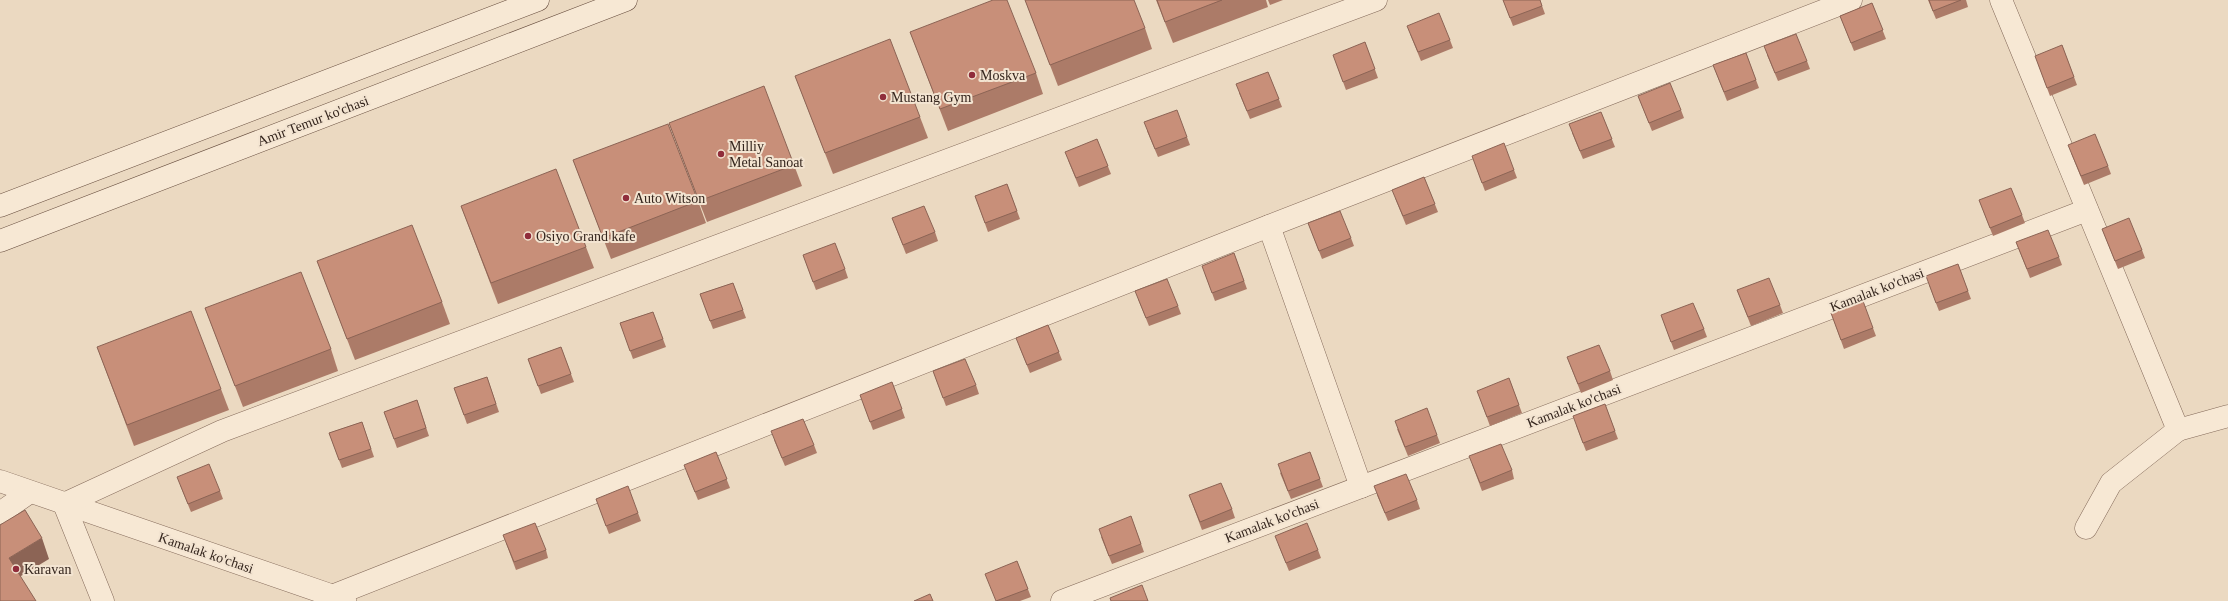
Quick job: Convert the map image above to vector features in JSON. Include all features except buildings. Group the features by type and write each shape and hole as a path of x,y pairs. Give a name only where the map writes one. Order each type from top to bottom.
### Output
{"street":[{"path":"0,206 538,0"},
{"name":"Amir Temur ko'chasi","path":"0,241 626,0"},
{"path":"103,601 64,504 222,431 1376,0"},
{"path":"340,598 1269,226 1851,0"},
{"path":"2001,0 2178,430"},
{"name":"Kamalak ko'chasi","path":"1062,601 2087,210"},
{"path":"1269,226 1360,487"},
{"path":"2086,528 2111,483 2178,430 2228,416"},
{"name":"Kamalak ko'chasi","path":"0,481 340,598"},
{"path":"0,513 30,492"}],"place":[{"name":"Moskva","path":"972,75"},
{"name":"Mustang Gym","path":"883,97"},
{"name":"Milliy Metal Sanoat","path":"721,154"},
{"name":"Auto Witson","path":"626,198"},
{"name":"Osiyo Grand kafe","path":"528,236"},
{"name":"Karavan","path":"16,569"}]}
